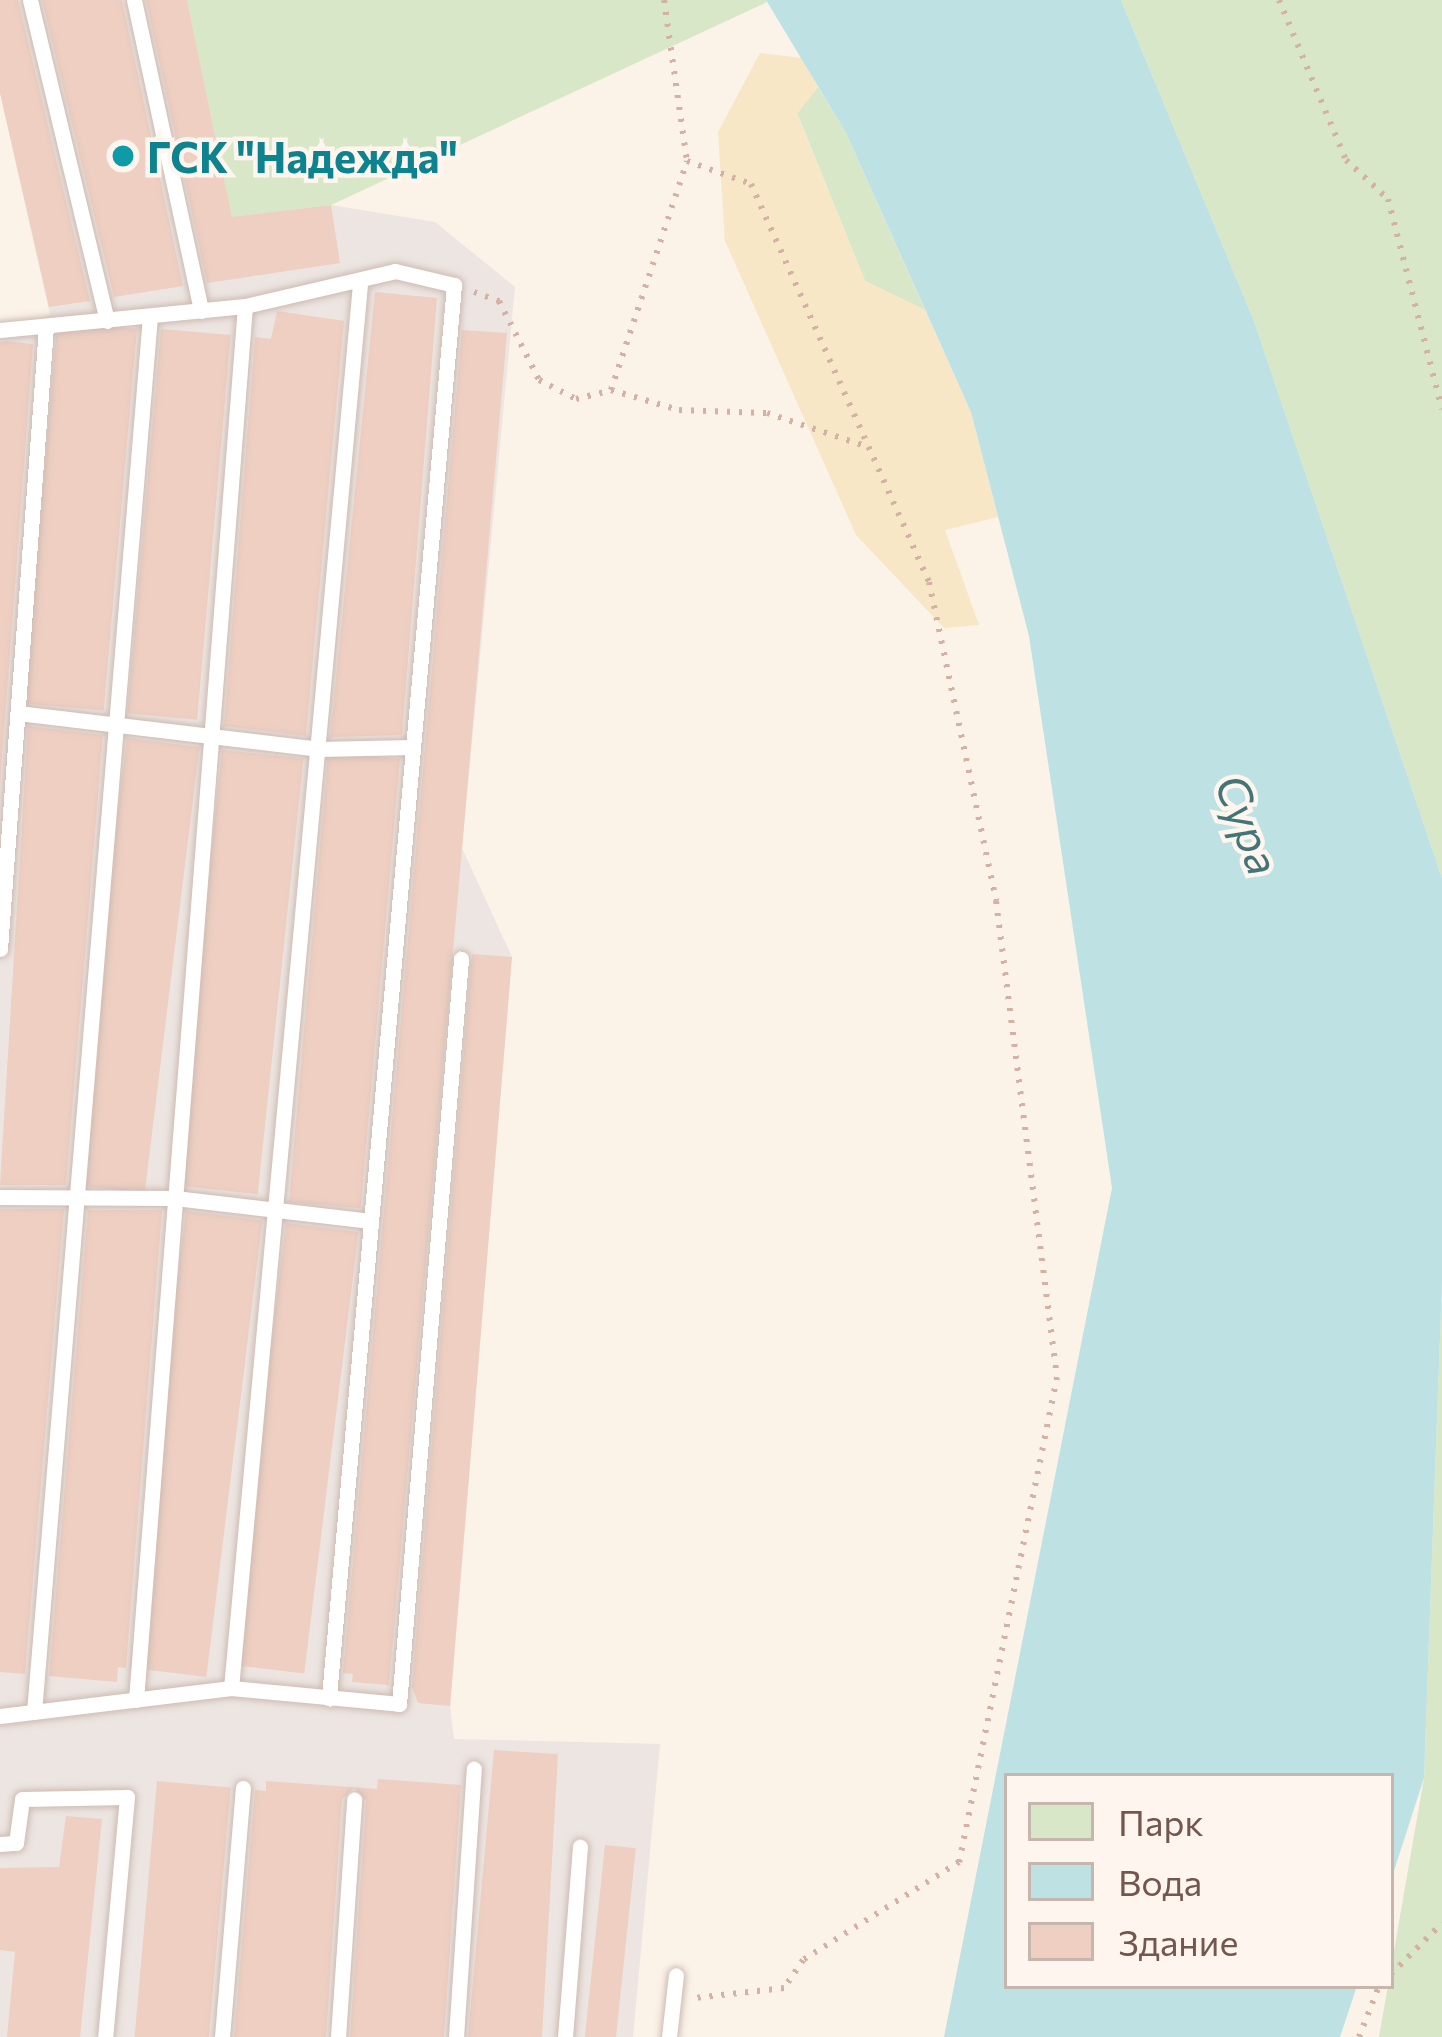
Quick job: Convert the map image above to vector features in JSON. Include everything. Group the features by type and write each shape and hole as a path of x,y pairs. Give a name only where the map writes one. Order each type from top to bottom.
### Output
{"lane":[{"path":"30,0 106,321"},
{"path":"134,0 201,311"},
{"path":"0,330 245,306 360,283 395,271 454,285 328,1698"},
{"path":"231,1688 360,283"},
{"path":"136,1700 245,306"},
{"path":"34,1712 150,316"},
{"path":"0,949 46,327"},
{"path":"17,713 317,749 413,747"},
{"path":"0,1716 231,1688 399,1704 461,959"},
{"path":"0,1197 175,1198 275,1214 371,1221"},
{"path":"456,2037 474,1769"},
{"path":"222,2037 243,1788"},
{"path":"0,1844 16,1843 22,1799 128,1797 105,2037"},
{"path":"338,2037 354,1800"},
{"path":"565,2037 580,1847"},
{"path":"669,2037 676,1975"}],"path":[{"path":"610,390 687,160 664,0"},
{"path":"1279,0 1346,160 1388,199 1442,410"},
{"path":"674,2000 784,1988 803,1960 959,1862 1050,1444 1057,1377 1044,1240 996,901 929,582 751,184 687,160"},
{"path":"454,285 499,301 538,380 576,399 610,390 679,410 767,413 868,447"},
{"path":"1394,1971 1442,1923"},
{"path":"1359,2037 1378,1989"}],"shaded area":[{"path":"0,0 187,0 232,216 331,205 435,222 515,287 462,848 512,957 450,1706 454,1739 660,1744 633,2037 0,2037 0,329 50,315 0,93"}],"green space":[{"path":"187,0 767,2 331,205 232,217"},
{"path":"1121,0 1442,0 1442,878 1254,321"},
{"path":"818,87 846,133 925,310 865,281 797,113"},
{"path":"1442,1282 1442,2037 1379,2037 1387,1989 1394,1989 1394,1951 1424,1778"}],"sand":[{"path":"760,53 801,58 818,87 797,114 865,281 925,310 971,412 998,517 945,530 979,625 944,628 856,535 725,241 718,132"}],"water":[{"name":"Сура","path":"766,0 1121,0 1254,321 1442,878 1442,1282 1424,1778 1394,1871 1394,1773 1004,1773 1004,1989 1356,1989 1340,2037 944,2037 1112,1188 1029,636 971,412 846,133"}],"building":[{"path":"0,0 18,0 90,301 49,307 0,93"},
{"name":"ГСК \"Надежда\"","path":"42,0 122,0 183,286 114,297"},
{"path":"146,0 187,0 232,217 331,205 340,263 207,283"},
{"path":"375,292 437,298 402,735 330,737"},
{"path":"277,311 344,321 306,736 224,726 255,337 271,339"},
{"path":"57,322 137,329 104,711 24,704"},
{"path":"161,329 231,335 197,720 127,714"},
{"path":"462,330 507,333 389,1685 352,1682 353,1674 343,1673"},
{"path":"0,342 33,344 0,786"},
{"path":"28,726 103,735 66,1185 0,1185"},
{"path":"127,738 199,747 145,1194 72,1185"},
{"path":"222,750 304,759 258,1194 176,1186"},
{"path":"328,753 400,759 361,1208 289,1202"},
{"path":"472,954 512,957 450,1706 418,1703 412,1687"},
{"path":"0,1209 64,1209 25,1674 0,1672"},
{"path":"88,1210 162,1210 126,1668 118,1667 117,1682 49,1676"},
{"path":"186,1211 262,1220 206,1677 130,1668"},
{"path":"286,1223 358,1232 304,1674 232,1665"},
{"path":"494,1750 558,1754 542,2037 468,2037"},
{"path":"378,1779 461,1785 444,2037 350,2037 366,1801 354,1788 342,1799 326,2037 234,2037 255,1790 266,1791 266,1781 377,1789"},
{"path":"157,1781 231,1787 209,2037 135,2037"},
{"path":"66,1816 102,1819 80,2037 7,2037 15,1952 0,1950 0,1868 59,1867"},
{"path":"605,1845 636,1848 616,2037 585,2037"}],"place":[{"name":"ГСК \"Надежда\"","path":"123,156"}]}
